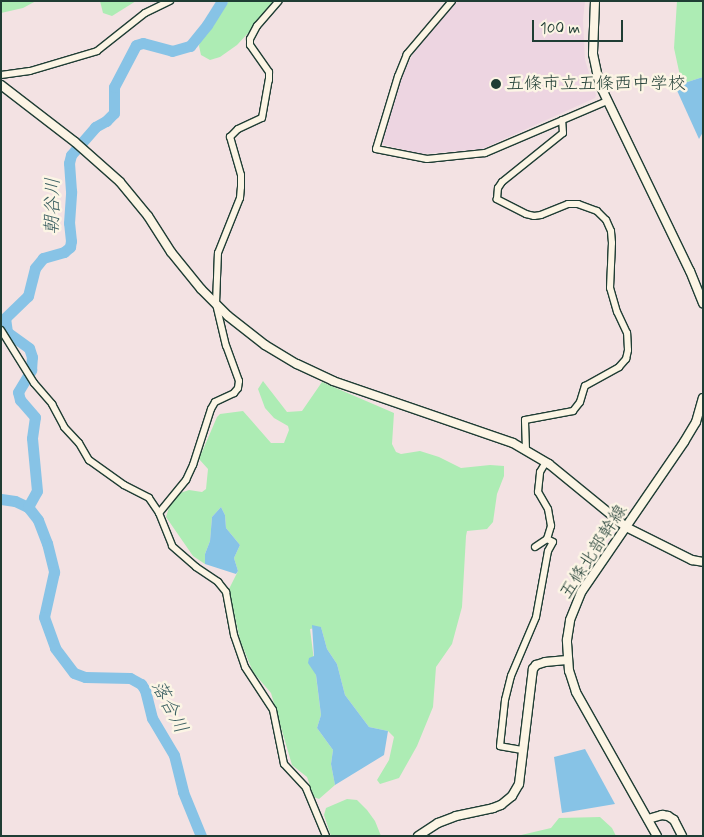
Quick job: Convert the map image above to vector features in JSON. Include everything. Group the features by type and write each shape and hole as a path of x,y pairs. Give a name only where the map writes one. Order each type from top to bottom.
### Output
{"street":[{"path":"1,75 30,71 97,51 144,13 170,1"},
{"path":"159,513 186,480 194,465 210,409 215,402 234,393 238,388 239,381 226,346 216,304 218,253 240,198 241,187 239,167 230,137 238,129 262,118 269,72 250,44 250,39 257,26 279,1"},
{"path":"452,1 407,54 398,76 376,149 427,159 474,155 500,148 607,101"},
{"path":"595,1 593,54 599,83 690,271 703,303"},
{"path":"1,85 86,151 134,197 186,272 216,304 265,345 314,372 496,436 526,450 546,462 626,527 692,560 703,562"},
{"path":"526,450 526,420 573,411 580,402 586,386 619,367 626,359 628,350 627,333 617,312 610,288 612,243 611,231 606,220 597,211 578,204 568,204 534,216 497,199 498,188 502,182 563,133 562,120"},
{"path":"1,330 89,460 124,485 149,498 159,513 172,546 196,567 218,582 226,592 234,635 245,667 273,710 284,764 306,788 326,836"},
{"name":"五條北部幹線","path":"657,836 582,704 572,681 567,640 573,609 582,591 684,442 696,422 703,398"},
{"path":"522,750 500,746 506,690 536,616 550,540 550,516 538,492 540,472 546,462"},
{"path":"535,547 550,540"},
{"path":"418,836 447,819 493,808 508,800 519,784 533,669 540,663 568,660"},
{"path":"648,819 662,815 668,816 674,820 682,836"}],"shaded area":[{"name":"五條市立五條西中学校","path":"457,1 585,1 583,20 585,60 596,95 595,98 482,149 421,154 381,144 403,73 417,47"}],"green space":[{"path":"1,1 36,1 23,8 1,13"},
{"path":"100,1 136,1 112,16 103,13"},
{"path":"229,1 278,1 237,45 220,57 210,60 201,55 199,46 201,37"},
{"path":"677,1 703,1 703,77 675,86 680,76 674,48"},
{"path":"263,381 287,412 302,411 322,382 394,413 392,444 396,452 401,454 420,451 439,457 461,468 490,465 504,466 504,476 497,494 493,522 487,529 467,531 462,607 452,644 436,667 433,707 417,746 399,778 380,784 377,780 389,760 394,737 388,731 369,727 345,695 337,664 327,649 321,627 310,629 321,715 317,728 333,750 331,764 335,785 319,799 314,797 307,777 292,765 271,693 253,672 240,640 229,589 238,571 234,558 240,545 226,528 225,515 221,507 212,517 210,541 205,554 205,564 193,556 166,517 170,504 180,493 189,490 202,492 206,489 208,469 199,459 220,414 243,411 271,443 284,443 289,430 288,426 274,418 265,408 258,389"},
{"path":"347,799 357,800 367,810 375,821 381,836 331,836 324,815 326,808"},
{"path":"600,817 612,828 616,836 517,836 551,828 559,818"}],"water":[{"path":"703,77 703,132 699,139 675,86"},
{"path":"221,507 225,515 226,528 240,545 234,558 238,571 236,574 205,564 205,554 210,541 212,517"},
{"path":"312,625 321,627 327,649 337,664 345,695 369,727 388,731 384,755 335,785 331,764 333,750 317,728 321,715 316,675 308,663 309,658 314,656"},
{"path":"585,749 615,804 562,813 554,757"}],"waterway":[{"name":"朝谷川","path":"28,507 37,491 32,438 35,417 20,400 18,392 31,370 32,357 29,348 7,332 5,318 28,296 35,268 43,258 64,252 70,247 71,191 69,163 71,155 95,127 106,121 114,113 114,87 136,45 143,43 172,51 190,46 207,25 222,1"},
{"name":"落合川","path":"1,499 15,501 28,507 38,520 47,543 54,572 44,617 55,648 74,673 85,677 130,678 141,684 145,690 152,718 174,755 183,792 201,836"}],"place":[{"name":"五條市立五條西中学校","path":"496,84"}]}
